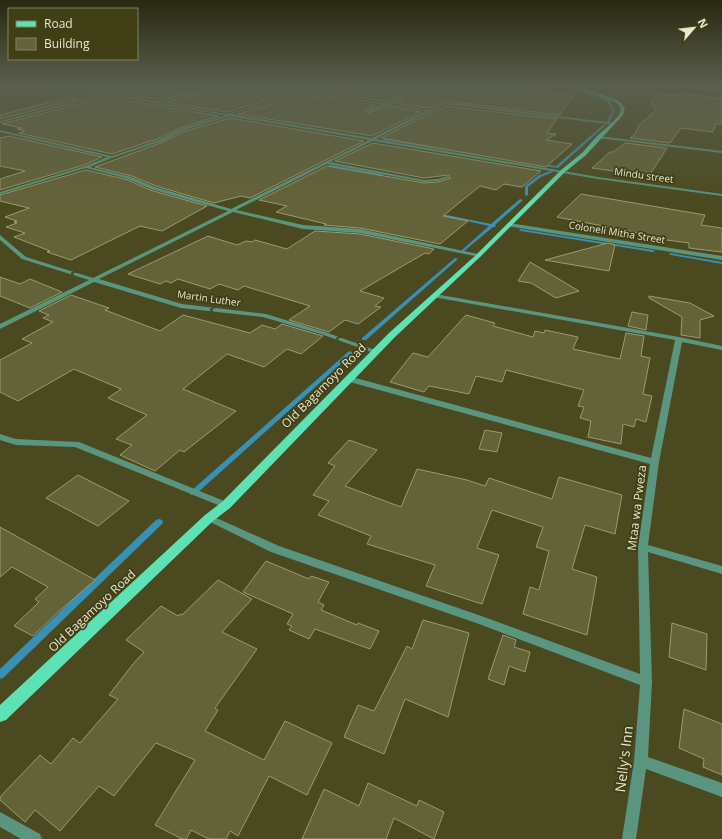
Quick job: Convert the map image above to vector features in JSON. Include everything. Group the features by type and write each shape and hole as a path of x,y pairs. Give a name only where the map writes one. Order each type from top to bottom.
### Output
{"main road":[{"name":"Old Bagamoyo Road","path":"0,715 209,518 226,505 376,352 478,256 538,198 563,171 584,154 599,137 613,125"}],"street":[{"path":"1,192 86,167 162,140 181,130 197,125"},
{"name":"Mindu street","path":"287,125 563,171 722,195"},
{"path":"0,327 91,279 401,125"},
{"path":"0,131 111,158"},
{"path":"599,137 722,152"},
{"path":"326,163 424,181 438,180 448,177"},
{"path":"86,167 130,178 152,188 231,210 303,227 360,232 478,256"},
{"name":"Coloneli Mitha Street","path":"509,225 722,258"},
{"name":"Martin Luther","path":"0,237 24,258 91,279 181,306 264,315 323,333 376,352"},
{"path":"435,296 722,348"},
{"name":"Mtaa wa Pweza","path":"646,682 643,547 655,462 679,339"},
{"path":"349,379 655,462"},
{"path":"0,437 16,442 76,444 226,505"},
{"path":"209,518 275,549 483,621 646,682"},
{"path":"643,547 722,570"},
{"name":"Nelly's Inn","path":"629,839 641,761 646,682"},
{"path":"641,761 722,790"},
{"path":"0,819 35,839"}],"building":[{"path":"8,125 189,125 160,138 112,154 19,133 25,131 17,129 22,128"},
{"path":"206,125 272,125 364,141 250,198 241,196 214,203 156,186 132,176 95,167 163,142 183,132"},
{"path":"306,125 394,125 372,136"},
{"path":"407,125 553,125 547,133 556,134 546,140 572,144 546,167 381,138"},
{"path":"639,125 716,125 713,132 681,128 670,143 630,138 635,134"},
{"path":"9,136 102,157 84,165 0,190 0,179 25,171 0,166 0,138"},
{"path":"373,143 541,171 522,187 504,184 496,190 480,186 443,216 468,221 440,244 360,228 324,225 326,224 276,212 287,206 259,200 327,166 424,183 438,182 451,178 448,175 424,178 335,161"},
{"path":"625,143 667,148 649,176 592,168 610,152 613,152"},
{"path":"86,170 128,180 150,190 207,206 162,231 140,226 71,260 47,252 50,251 14,237 25,233 6,227 17,223 14,222 17,221 5,217 29,208 0,201 0,195"},
{"path":"581,194 705,215 701,225 722,228 722,252 689,248 689,243 638,236 644,234 557,217"},
{"path":"315,231 360,234 434,249 429,254 425,253 360,291 384,298 375,306 381,307 358,324 345,320 329,332 289,320 310,306 244,286 238,290 219,284 210,289 178,279 171,283 166,281 160,284 128,274 208,236 237,245 246,241 252,242 255,240 287,249"},
{"path":"608,243 615,245 609,271 545,260"},
{"path":"530,262 579,291 556,298 531,283 518,281"},
{"path":"0,277 20,284 30,279 62,292 30,308 0,296"},
{"path":"71,295 109,308 105,310 160,331 183,315 250,333 262,325 275,329 282,324 323,336 301,354 287,349 264,367 227,354 183,389 236,411 184,452 180,450 155,471 120,455 132,445 116,439 147,415 108,398 121,389 74,369 18,401 0,392 0,360 32,343 22,339 53,322 43,318 49,315 39,311"},
{"path":"649,296 690,303 714,316 700,320 700,338 681,335 682,317 649,298"},
{"path":"632,312 648,315 646,330 628,326"},
{"path":"466,315 495,323 493,326 533,337 535,331 544,333 545,330 578,337 573,349 620,359 626,333 644,336 641,356 650,358 643,394 652,396 646,422 636,419 634,427 623,424 621,444 588,437 591,421 580,418 584,407 578,406 584,390 506,370 502,382 476,376 469,394 429,386 424,392 390,382 413,353 428,357"},
{"path":"485,430 502,433 497,452 479,449"},
{"path":"349,440 377,450 345,486 401,507 417,469 467,480 485,486 489,478 552,499 559,477 622,495 615,534 585,525 572,569 597,577 587,635 523,614 530,587 539,590 549,551 536,547 543,527 492,510 477,548 499,555 482,604 426,586 435,565 367,544 371,536 318,515 329,501 313,495 335,466 328,463"},
{"path":"78,475 129,501 98,526 46,498"},
{"path":"0,527 95,580 33,636 14,626 39,602 35,599 48,587 12,567 0,577"},
{"path":"266,561 309,579 311,576 329,582 318,602 324,605 321,610 357,625 358,623 379,631 370,649 315,629 309,639 289,630 292,626 287,624 293,614 243,592"},
{"path":"218,580 252,599 222,632 257,649 215,708 218,710 205,731 264,760 285,721 332,743 307,795 269,776 238,836 230,831 226,839 209,839 191,830 186,839 182,839 155,825 195,760 156,743 114,796 99,786 60,831 35,810 25,822 0,800 0,797 40,755 51,764 73,738 80,743 118,699 109,695 144,652 126,640 161,606 178,616 180,614 182,615"},
{"path":"423,620 469,633 448,717 405,699 384,754 344,737 358,705 374,711 407,646 412,649"},
{"path":"672,623 707,634 706,670 669,657"},
{"path":"503,635 516,640 514,647 530,652 525,672 509,666 504,685 488,679"},
{"path":"684,709 722,724 722,775 703,767 704,759 679,748"},
{"path":"368,783 417,806 419,800 444,812 434,839 394,818 386,839 302,839 324,789 359,806"}],"waterway":[{"path":"539,165 557,167 604,126"},
{"path":"384,139 475,154"},
{"path":"330,166 382,175"},
{"path":"526,195 526,187 540,176 551,172"},
{"path":"492,226 521,200"},
{"path":"437,214 492,226"},
{"path":"463,251 492,226"},
{"path":"521,230 653,251"},
{"path":"671,254 722,263"},
{"path":"364,339 456,259"},
{"path":"193,493 350,353"},
{"path":"0,675 159,522"}]}
